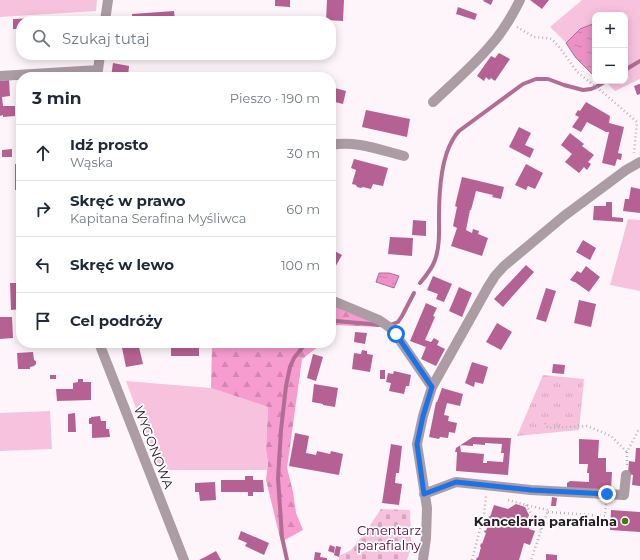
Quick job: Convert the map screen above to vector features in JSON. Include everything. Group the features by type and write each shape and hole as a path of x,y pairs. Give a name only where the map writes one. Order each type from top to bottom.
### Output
{"street":[{"path":"106,16 108,0"},
{"path":"433,102 491,46 508,22 520,0"},
{"path":"98,72 99,60"},
{"path":"0,76 16,76"},
{"path":"336,144 353,143 404,156"},
{"path":"423,560 427,524 417,444 423,416 432,387 488,287 504,266 564,216 636,161"},
{"path":"336,302 379,320 392,329 432,387"},
{"name":"WYGONOWA","path":"101,348 184,560"},
{"path":"424,494 456,482 531,490 624,496 626,475"}],"path":[{"path":"508,22 534,37 552,39 577,72 637,122 636,161"},
{"path":"545,423 548,428 587,426 611,436 627,452 638,431 640,431"},
{"path":"472,560 484,514 486,494 493,496"},
{"path":"506,499 548,510 548,512 605,516"},
{"path":"526,505 541,530"},
{"path":"531,560 548,512"}],"green space":[{"path":"0,0 97,0 96,11 0,17"},
{"path":"582,0 640,0 640,79 615,91 608,84 628,84 628,12 592,12 592,68 550,27"},
{"path":"628,219 640,220 640,291 610,285"},
{"path":"336,306 380,322 380,327 336,325"},
{"path":"212,348 316,348 302,359 287,468 296,513 303,530 281,542 266,480 268,463 266,449 268,407 211,388"},
{"path":"543,375 584,379 579,430 517,436"},
{"path":"126,381 211,388 268,407 266,449 268,463 267,470 159,470"},
{"path":"50,411 52,449 0,451 0,413"},
{"name":"Cmentarz parafialny","path":"381,509 410,510 411,548 407,560 339,560 339,556 351,550"}],"water":[{"path":"592,24 592,74 576,58 566,43 580,29"},
{"path":"379,273 389,273 399,276 394,288 376,282"}],"building":[{"path":"275,0 290,0 290,7 275,6"},
{"path":"327,0 344,0 343,21 336,21 336,16 326,16"},
{"path":"493,0 491,5 483,1"},
{"path":"530,0 549,0 542,9"},
{"path":"458,7 477,14 475,20 456,14"},
{"path":"174,11 174,16 132,16 132,14"},
{"path":"13,19 16,19 16,29 13,29"},
{"path":"499,53 510,59 495,81 491,78 489,80 486,77 484,81 477,76 491,56 495,58"},
{"path":"113,63 129,66 128,72 112,72"},
{"path":"9,80 10,96 2,97 3,106 15,106 15,116 3,117 3,115 0,116 0,81"},
{"path":"639,84 640,94 637,95 634,86"},
{"path":"336,88 346,91 343,104 336,102"},
{"path":"586,102 610,116 609,123 624,127 618,153 622,154 621,160 617,159 615,166 602,163 609,132 606,132 587,122 581,132 572,127 579,117 575,115 578,110 580,111"},
{"path":"366,110 410,119 407,137 362,127"},
{"path":"519,127 531,133 525,145 534,149 530,158 509,147"},
{"path":"570,133 584,144 582,146 594,155 588,162 591,164 587,170 584,167 579,173 565,162 572,154 561,145"},
{"path":"12,149 12,157 2,157 2,150"},
{"path":"354,159 388,168 383,186 373,184 371,189 357,187 356,185 352,184 356,170 351,168"},
{"path":"15,164 16,164 16,190"},
{"path":"526,164 543,173 535,189 528,186 526,190 515,185"},
{"path":"462,177 504,187 501,199 492,197 493,195 476,191 466,230 472,233 473,229 479,231 478,234 488,238 482,256 451,246 457,228 453,226 457,207 455,206"},
{"path":"631,187 640,189 640,213 623,211 625,199 629,199"},
{"path":"606,202 612,202 612,217 623,218 623,222 593,220 594,206 606,206"},
{"path":"413,220 426,221 426,236 412,235"},
{"path":"390,237 413,238 412,256 388,254"},
{"path":"583,240 596,248 590,260 576,252"},
{"path":"336,252 342,255 336,266"},
{"path":"526,265 534,272 503,307 494,299"},
{"path":"586,266 600,277 589,292 570,280 577,271 581,273"},
{"path":"433,276 452,284 444,302 436,299 438,294 427,290"},
{"path":"10,283 16,283 16,310 11,310"},
{"path":"459,287 472,293 462,317 449,311"},
{"path":"546,288 556,291 546,322 536,319"},
{"path":"579,300 596,304 591,327 574,323"},
{"path":"426,303 437,308 433,316 435,317 425,340 431,342 434,338 439,341 437,345 445,349 436,366 421,359 426,347 410,341"},
{"path":"0,317 12,317 13,338 0,339"},
{"path":"497,323 512,332 501,350 486,342"},
{"path":"355,332 367,333 365,344 354,342"},
{"path":"122,348 139,348 143,364 126,367"},
{"path":"171,348 199,348 199,356 171,356"},
{"path":"362,350 367,351 367,354 373,355 370,372 352,369 354,353 361,354"},
{"path":"33,352 36,364 30,367 30,369 18,369 17,353"},
{"path":"313,354 323,357 316,381 307,378"},
{"path":"472,362 488,367 483,384 475,382 474,387 465,383"},
{"path":"553,364 565,365 564,374 552,373"},
{"path":"380,370 385,370 385,379 380,379"},
{"path":"394,371 411,375 409,386 406,386 404,394 389,391 391,383 386,382 388,373 393,374"},
{"path":"50,375 56,375 56,379 50,379"},
{"path":"78,379 83,379 83,382 91,382 91,400 57,401 56,389 73,389 73,383 78,382"},
{"path":"314,384 338,388 335,407 312,402"},
{"path":"442,388 463,394 460,406 447,403 444,415 449,416 448,421 457,423 455,433 449,432 448,438 440,437 439,439 429,437 436,402"},
{"path":"75,413 76,432 68,432 68,414"},
{"path":"100,416 101,421 106,421 106,429 109,429 110,437 92,438 92,424 89,424 89,418"},
{"path":"295,433 309,436 306,453 316,455 317,451 330,454 331,451 343,454 339,475 289,466"},
{"path":"473,437 511,438 508,475 456,471 457,452 455,452 456,448 460,445 461,452 484,454 483,463 487,463 487,461 503,462 504,453 501,453 502,444 485,443 485,445 473,444 473,446 461,445"},
{"path":"579,439 599,440 598,458 606,458 606,472 612,472 611,490 567,489 567,483 570,481 589,482 589,473 587,473 588,464 579,464"},
{"path":"391,444 402,446 399,473 396,473 395,483 402,484 399,505 382,503"},
{"path":"636,448 640,448 640,486 632,485 633,475 628,474 629,461 635,462"},
{"path":"245,476 253,476 253,480 263,480 264,492 253,492 253,496 248,496 248,492 221,492 221,480 245,480"},
{"path":"215,482 216,500 200,501 199,492 195,492 195,483"},
{"path":"552,497 557,498 556,506 551,506"},
{"path":"516,504 525,507 529,515 525,525 530,527 529,529 535,531 530,545 524,543 519,560 476,560 477,557 478,558 481,543 482,544 486,533 484,532 485,530 486,531 490,519 488,519 494,505 508,509"},
{"name":"Kancelaria parafialna","path":"611,510 640,512 640,532 610,530"},
{"path":"241,531 269,543 264,555 245,546 247,543 238,539"},
{"path":"330,545 335,547 334,553 328,551"},
{"path":"336,546 341,547 339,557 334,555"},
{"path":"216,551 221,560 199,560 205,557"},
{"path":"315,552 321,553 320,557 327,558 327,560 314,560"},
{"path":"546,554 557,555 557,560 546,560"}],"waterway":[{"path":"628,68 640,61"},
{"path":"420,283 431,269 437,255 439,238 440,188 443,168 448,149 458,132 523,84 536,79 548,79 583,90 591,89 601,84"},
{"path":"390,325 398,322 414,293"},
{"path":"336,321 381,325"},
{"path":"287,560 282,537 278,478 281,430 286,386 290,367 294,358 302,348"}],"place":[{"name":"Kancelaria parafialna","path":"625,521"}],"route":[{"path":"396,334 432,387 423,416 417,444 424,494 456,482 531,490 607,494"}]}
